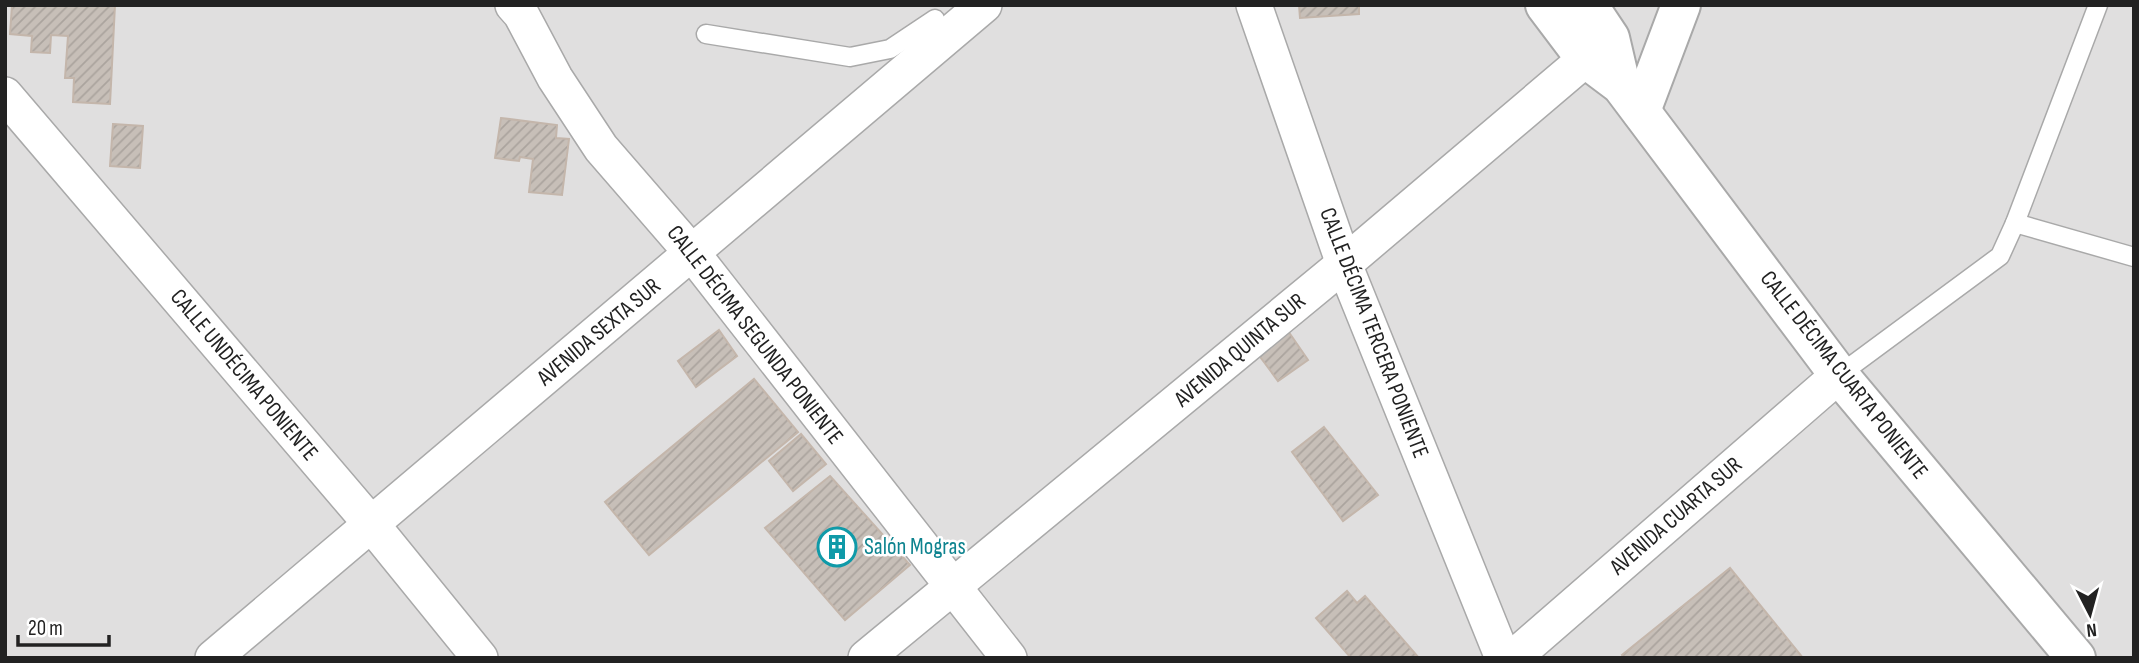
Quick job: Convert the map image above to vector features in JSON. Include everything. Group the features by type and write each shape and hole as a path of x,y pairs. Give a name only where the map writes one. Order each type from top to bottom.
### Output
{"street":[{"name":"CALLE DÉCIMA SEGUNDA PONIENTE","path":"513,5 521,13 555,78 601,148 692,253 1009,658"},
{"name":"AVENIDA SEXTA SUR","path":"213,658 692,253 936,21 984,5"},
{"name":"CALLE DÉCIMA TERCERA PONIENTE","path":"1254,5 1344,264 1503,658"},
{"name":"CALLE DÉCIMA CUARTA PONIENTE","path":"1545,5 1598,48 1631,98 1839,375 2076,658"},
{"name":"CALLE DÉCIMA CUARTA PONIENTE","path":"1588,5 1598,48"},
{"path":"1631,98 1681,5"},
{"name":"AVENIDA QUINTA SUR","path":"866,658 1344,264 1598,48"},
{"name":"CALLE UNDÉCIMA PONIENTE","path":"5,95 372,524 480,658"},
{"name":"AVENIDA CUARTA SUR","path":"1513,658 1839,375"}],"lane":[{"path":"1839,375 2000,256 2098,5"},
{"path":"706,34 850,57 890,48 936,21"},
{"path":"2015,223 2134,257"}],"shaded area":[{"path":"5,5 2134,5 2134,658 5,658"}],"building":[{"path":"12,5 115,5 110,104 73,102 74,78 65,78 68,36 51,35 50,53 31,52 32,36 10,34"},
{"path":"1299,5 1359,5 1359,14 1300,18"},
{"path":"501,118 557,125 556,138 569,139 562,195 529,192 533,159 520,157 519,161 495,158"},
{"path":"113,124 143,126 140,168 110,166"},
{"path":"1286,328 1308,360 1278,381 1255,350"},
{"path":"719,330 737,356 696,387 678,361"},
{"path":"754,379 798,432 649,555 605,502"},
{"path":"1324,427 1378,495 1343,521 1292,452"},
{"path":"801,434 826,464 793,491 769,461"},
{"name":"Salón Mogras","path":"830,476 910,565 845,620 765,528"},
{"path":"1730,568 1803,658 1624,658 1622,655"},
{"path":"1347,591 1357,603 1365,596 1419,658 1351,658 1316,618"}],"place":[{"name":"Salón Mogras","path":"837,547"}]}
